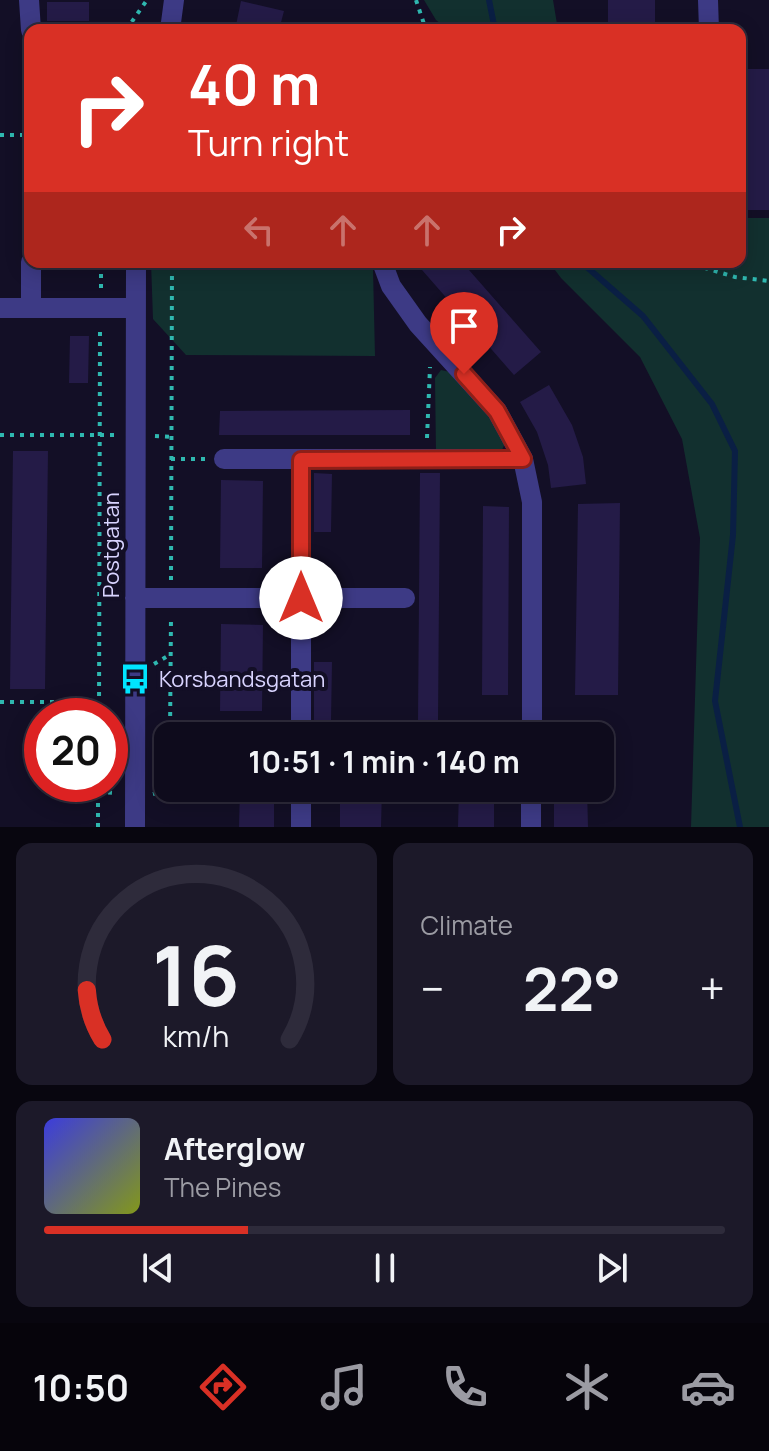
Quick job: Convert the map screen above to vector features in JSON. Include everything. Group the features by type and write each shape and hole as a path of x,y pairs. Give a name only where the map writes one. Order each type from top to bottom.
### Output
{"street":[{"path":"29,0 31,24"},
{"path":"171,24 174,0"},
{"path":"708,0 709,24"},
{"path":"31,268 31,308"},
{"name":"Postgatan","path":"135,827 136,268"},
{"path":"384,268 391,286 431,337 497,411 523,459 532,502 532,722"},
{"path":"0,308 135,308"},
{"path":"224,459 523,459"},
{"path":"301,460 301,722"},
{"path":"135,598 405,598"},
{"path":"301,802 301,827"},
{"path":"531,802 531,827"}],"path":[{"path":"130,24 147,0"},
{"path":"416,0 423,24"},
{"path":"0,135 24,135"},
{"path":"101,268 101,294"},
{"path":"170,722 172,268"},
{"path":"716,268 735,277 769,281"},
{"path":"99,698 100,321"},
{"path":"427,461 431,337"},
{"path":"0,435 172,437"},
{"path":"171,459 224,459"},
{"path":"149,667 171,654"},
{"path":"0,702 24,702"},
{"path":"98,802 98,827"}],"green space":[{"path":"424,0 553,0 557,24 441,24"},
{"path":"746,218 769,218 769,827 691,827 700,538 682,439 640,357 554,268 746,268"},
{"path":"151,268 373,269 375,356 186,355 153,319"},
{"path":"441,370 454,373 507,439 501,452 436,453 435,378"}],"building":[{"path":"608,0 655,0 655,24 608,24"},
{"path":"241,1 284,11 281,24 236,24"},
{"path":"47,2 89,2 89,21 47,21"},
{"path":"746,69 769,69 769,210 746,210"},
{"path":"420,268 467,268 541,352 514,375"},
{"path":"70,336 89,336 88,383 69,383"},
{"path":"549,385 572,425 583,457 586,484 551,488 548,465 537,432 520,402"},
{"path":"410,410 410,435 219,435 220,411"},
{"path":"13,451 48,451 45,689 10,689"},
{"path":"314,473 332,474 331,532 314,532"},
{"path":"420,473 440,473 438,721 418,721"},
{"path":"221,480 263,481 262,568 220,568"},
{"path":"620,503 618,695 575,695 578,504"},
{"path":"483,506 509,507 508,695 482,695"},
{"path":"221,624 263,625 262,711 220,711"},
{"path":"314,662 332,662 331,721 314,720"},
{"path":"240,802 274,802 274,827 239,827"},
{"path":"340,802 382,802 381,827 340,827"},
{"path":"459,802 494,802 494,827 458,827"},
{"path":"554,802 587,802 588,827 554,827"}],"waterway":[{"path":"489,0 494,24"},
{"path":"588,268 643,316 712,404 735,451 733,535 715,701 740,827"}],"place":[{"name":"Korsbandsgatan","path":"135,679"}],"route":[{"path":"301,598 301,460 523,459 497,411 464,374"}]}
